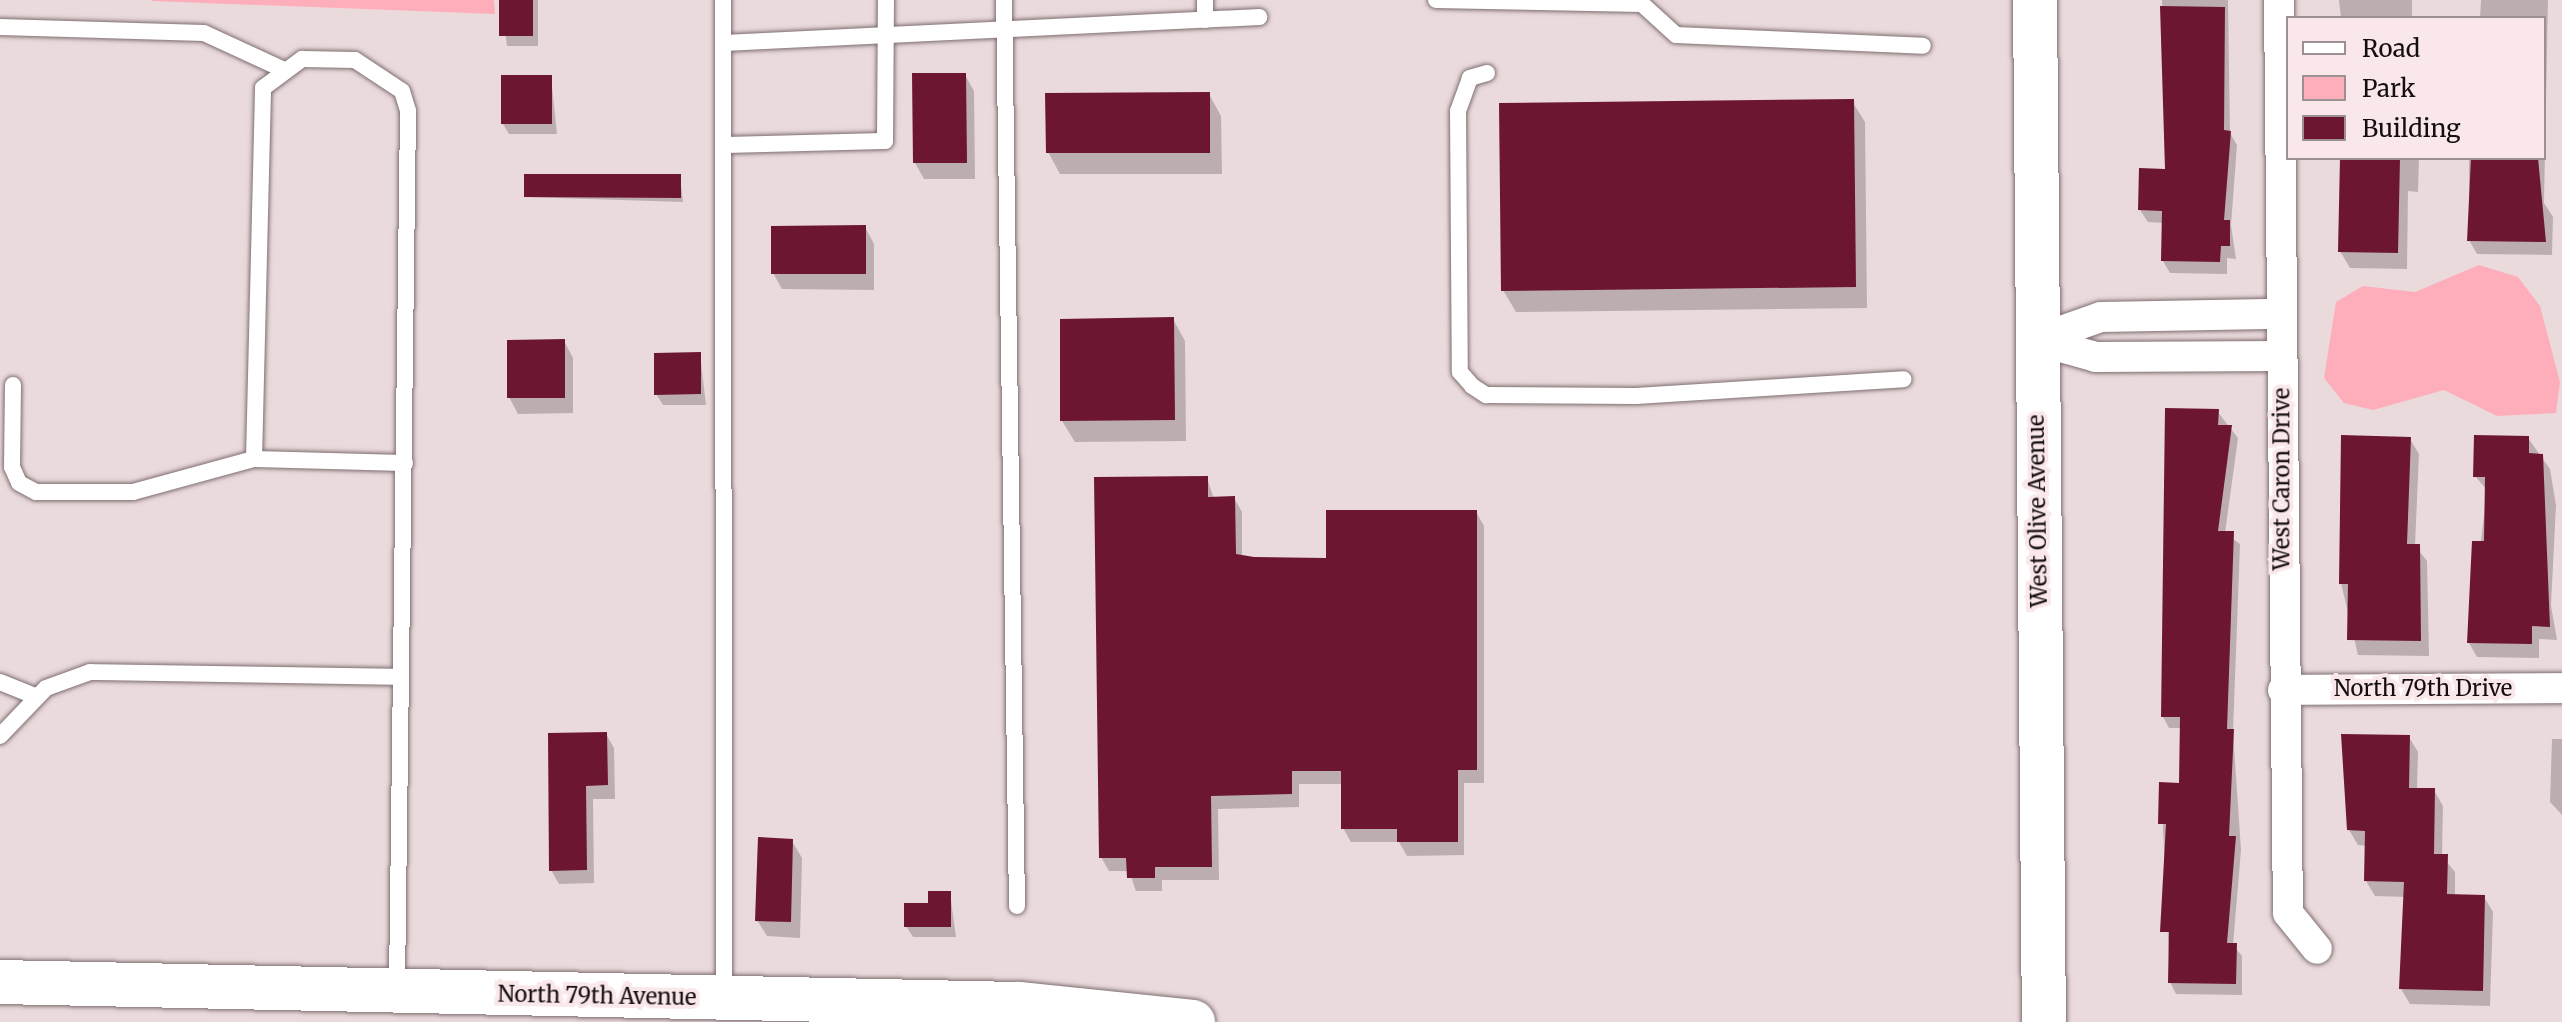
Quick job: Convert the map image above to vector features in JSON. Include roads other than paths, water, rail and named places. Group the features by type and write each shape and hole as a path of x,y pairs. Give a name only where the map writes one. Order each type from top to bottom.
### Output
{"street":[{"name":"West Olive Avenue","path":"2035,0 2044,1022"},
{"name":"West Caron Drive","path":"2279,0 2283,690 2288,913 2317,949"},
{"path":"2036,340 2101,317 2281,314"},
{"path":"2036,340 2096,357 2281,356"},
{"name":"North 79th Drive","path":"2283,690 2562,688"},
{"name":"North 79th Avenue","path":"0,982 724,998 1193,1022"}],"lane":[{"path":"723,0 724,998"},
{"path":"724,145 885,141 886,0"},
{"path":"1004,0 1017,906"},
{"path":"1205,0 1205,20"},
{"path":"1436,0 1642,4 1676,35 1923,46"},
{"path":"724,43 886,38 1005,25 1259,17"},
{"path":"0,27 204,33 282,69"},
{"path":"254,459 258,103 282,69 302,59 355,60 402,91 408,111 397,991"},
{"path":"1487,73 1470,78 1458,111 1460,372 1472,386 1486,395 1636,396 1903,379"},
{"path":"13,385 12,467 19,483 36,492 133,492 254,459 405,463"},
{"path":"0,736 37,697 62,677 90,672 401,677"},
{"path":"0,682 37,697"}]}
